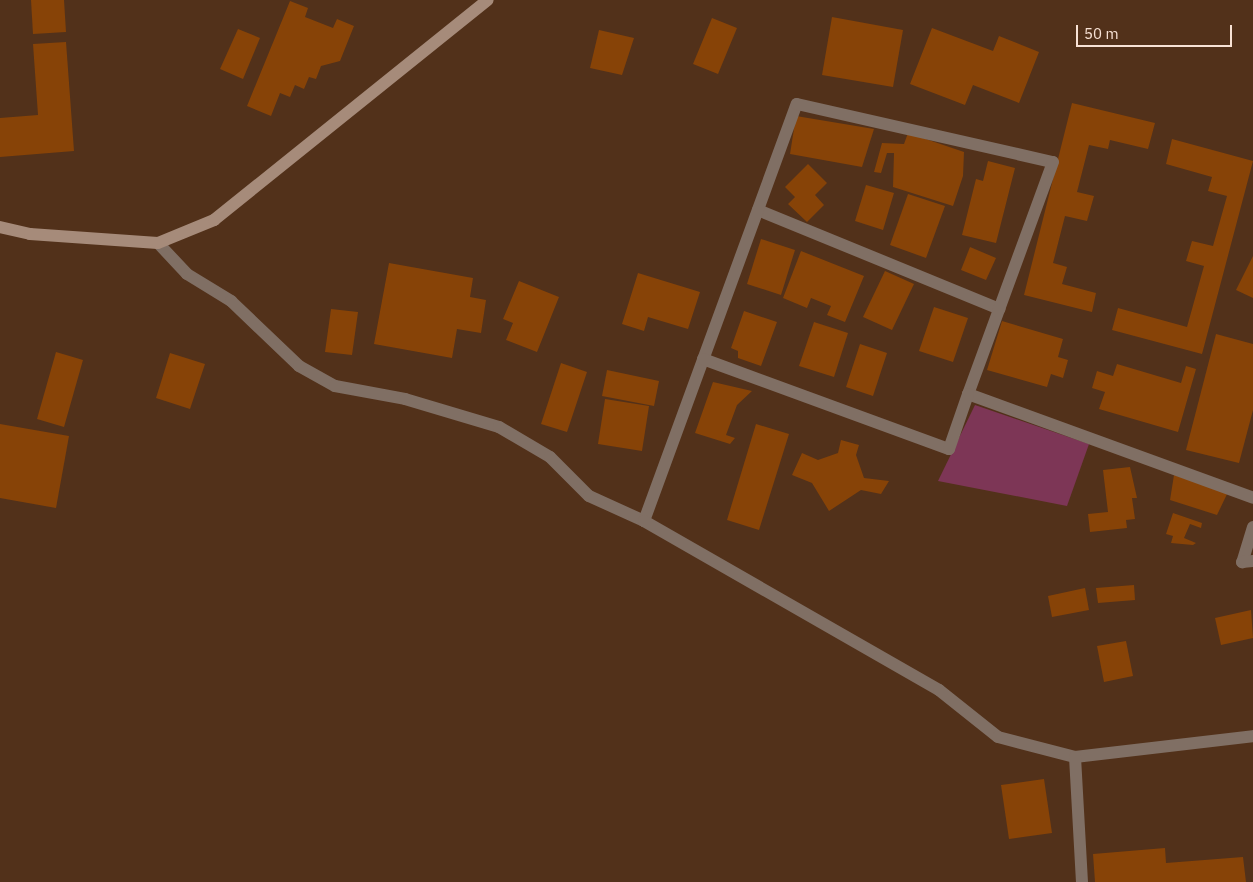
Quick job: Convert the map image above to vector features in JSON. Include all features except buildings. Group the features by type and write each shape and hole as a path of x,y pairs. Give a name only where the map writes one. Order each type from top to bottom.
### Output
{"street":[{"path":"0,228 30,234 158,243 214,220 488,0"},
{"path":"644,521 703,359 797,104 1053,162 949,449 703,359"},
{"path":"758,210 999,309"},
{"path":"158,243 187,274 231,301 299,366 335,386 405,399 500,427 550,457 589,496 644,521 939,690 998,737 1075,757 1253,736"},
{"path":"968,394 1253,498"},
{"path":"1253,527 1242,562 1253,561"},
{"path":"1075,757 1082,882"}],"shaded area":[{"path":"975,405 1089,444 1067,506 938,481"}]}
